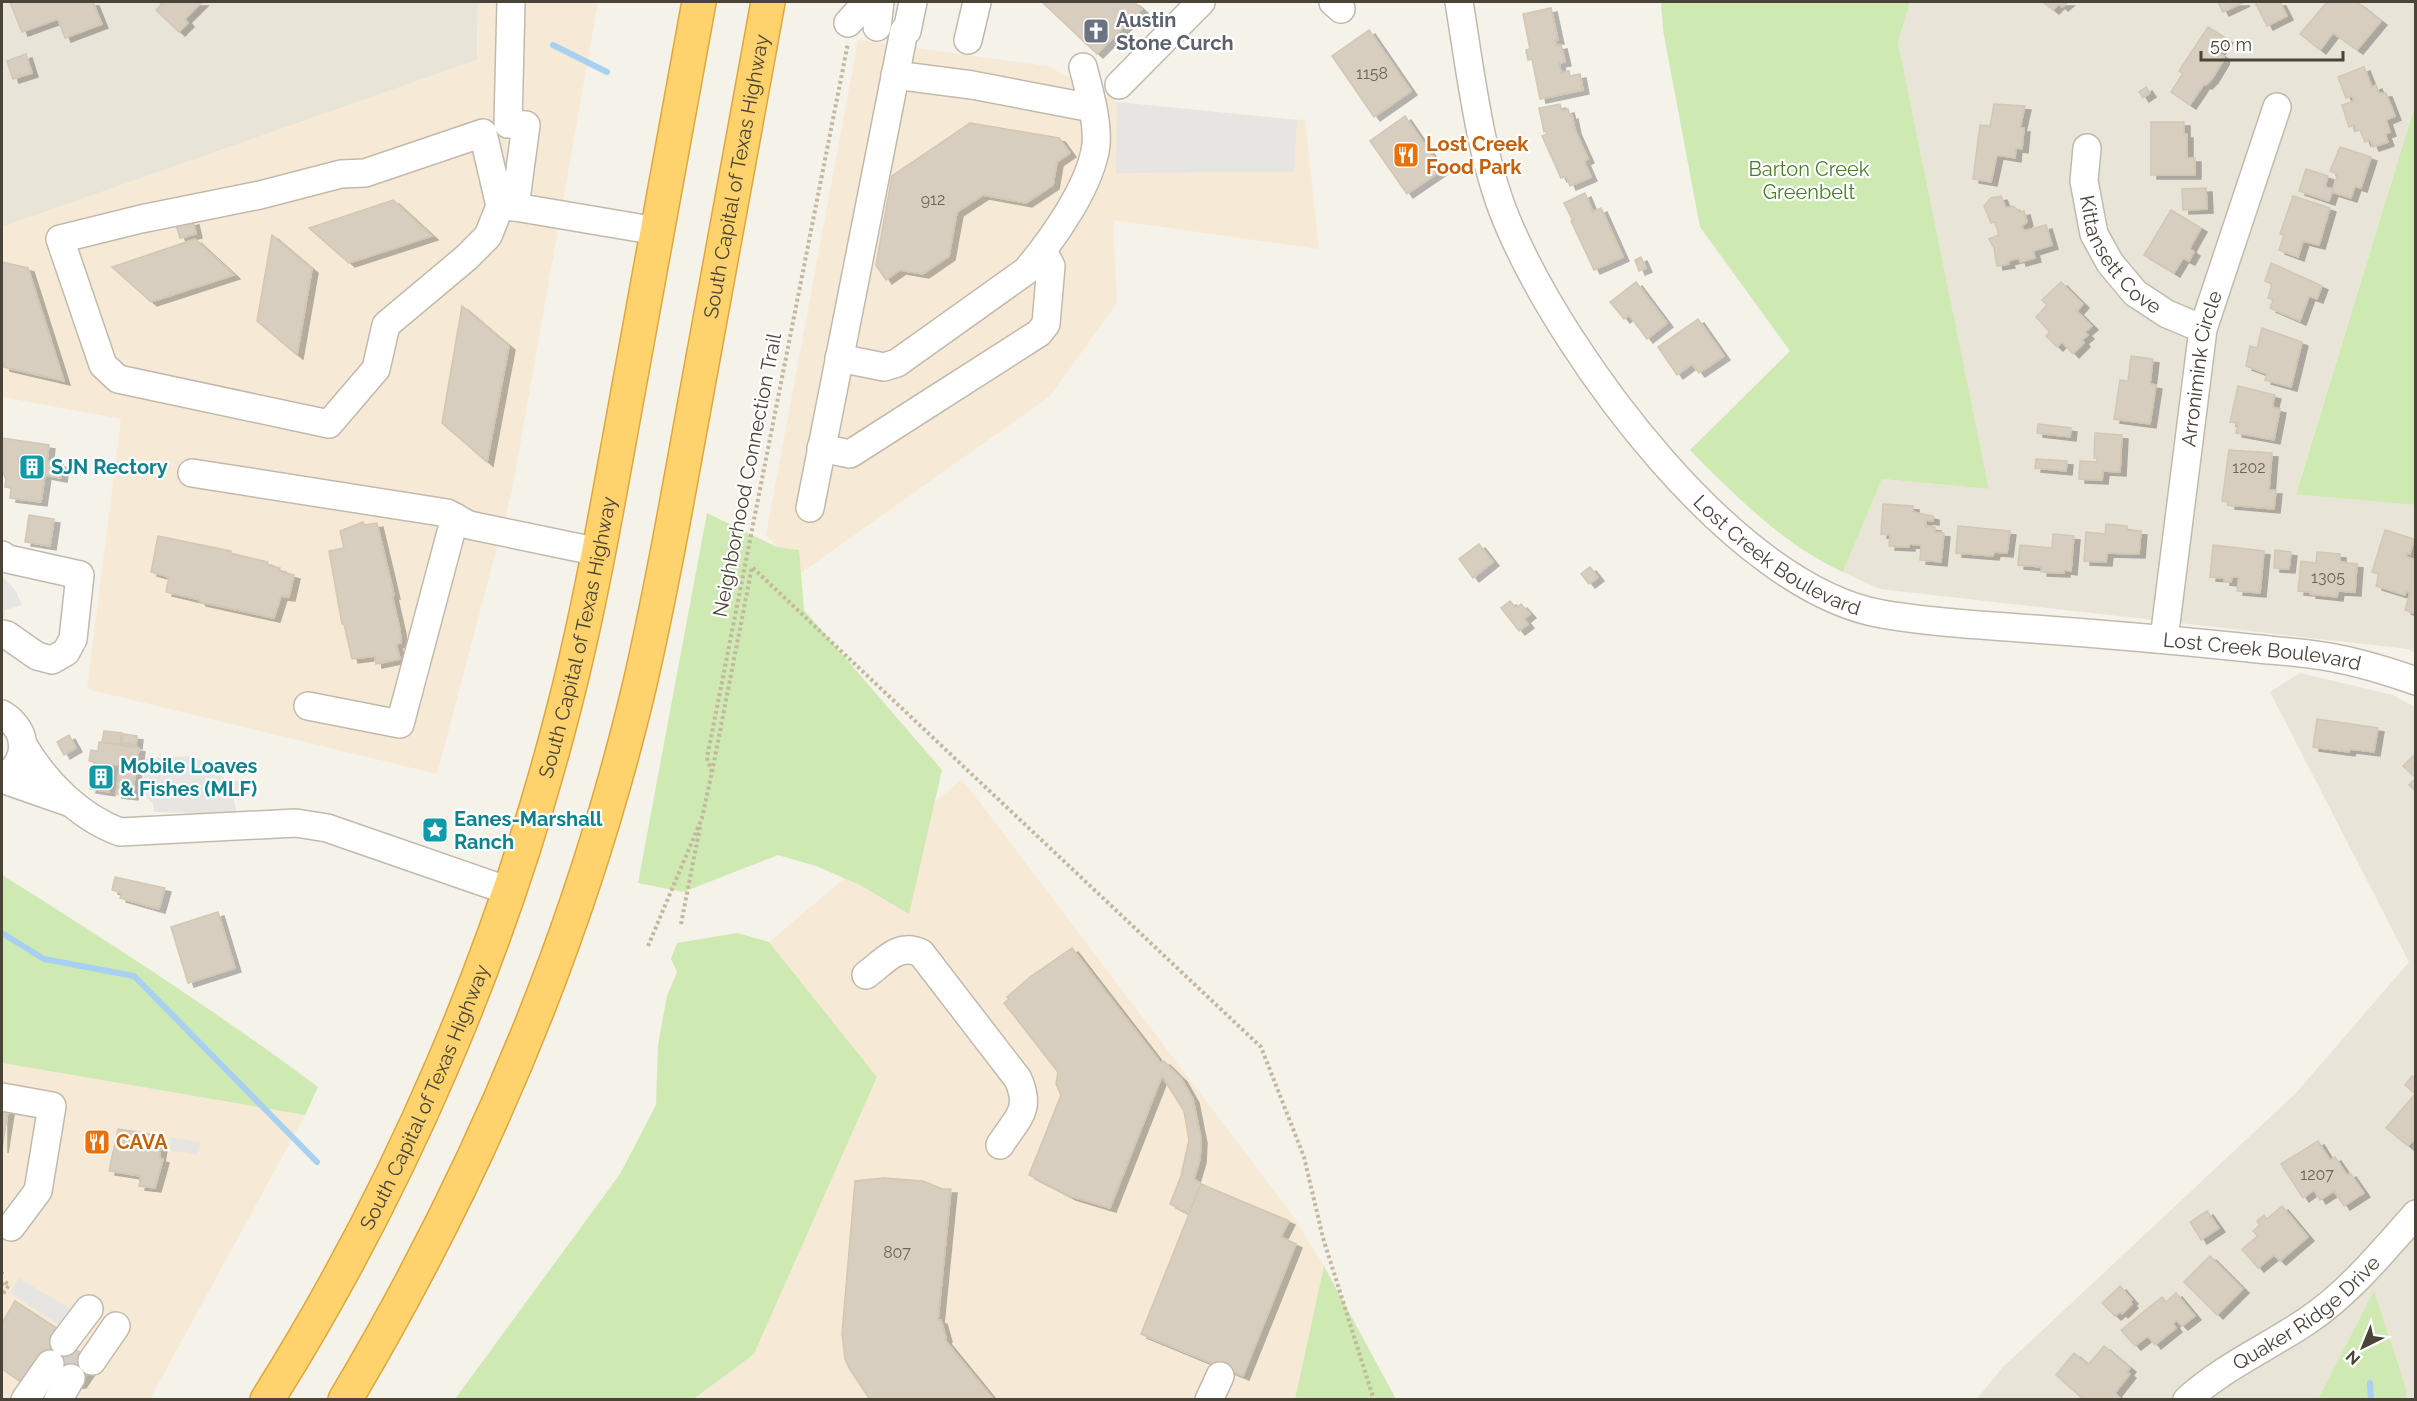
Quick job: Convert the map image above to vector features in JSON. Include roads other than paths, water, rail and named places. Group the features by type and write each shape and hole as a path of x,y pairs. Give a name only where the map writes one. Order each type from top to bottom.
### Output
{"highway":[{"name":"South Capital of Texas Highway","path":"267,1400 341,1273 409,1138 465,1008 509,891 555,741 578,650 699,2"},
{"name":"South Capital of Texas Highway","path":"345,1400 448,1213 492,1118 546,987 602,821 637,693 662,581 768,2"}],"street":[{"path":"508,206 496,128 511,2"},
{"path":"810,508 895,75 876,19 912,2"},
{"path":"968,40 976,2"},
{"path":"1119,85 1201,2"},
{"name":"Lost Creek Boulevard","path":"1459,2 1488,158 1509,227 1546,298 1586,363 1647,442 1691,492 1758,553 1798,581 1835,602 1877,614 1923,621 2164,639 2336,658 2379,668 2415,681"},
{"path":"839,358 884,367 897,363 1026,271 1042,251 1078,194 1091,167 1096,144 1092,108 1083,67"},
{"path":"895,75 972,85 1092,108"},
{"name":"Arronimink Circle","path":"2164,639 2203,329 2277,108"},
{"path":"526,125 508,206 488,236 466,258 386,325 376,369 329,424 118,380 103,365 60,239 141,219 260,195 341,174 365,173 496,128 526,125"},
{"name":"Kittansett Cove","path":"2087,148 2084,181 2094,234 2110,263 2135,293 2167,314 2203,329"},
{"path":"508,206 657,231"},
{"path":"821,448 850,454 1039,333 1046,324 1051,266 1042,251"},
{"path":"192,473 447,513 469,525 598,552"},
{"path":"308,706 400,723 455,517"},
{"path":"2,555 8,559 80,574 73,639 66,652 52,660 37,656 7,635 2,634"},
{"path":"2,714 17,727 23,745 34,764 72,803 105,826 120,832 296,823 327,828 509,891"},
{"path":"23,745 18,765 2,779 72,803"},
{"path":"866,975 899,950 910,948 921,953 1018,1079 1024,1093 1024,1107 1000,1145"},
{"path":"2,1097 52,1106 38,1191 5,1233"},
{"name":"Quaker Ridge Drive","path":"2187,1400 2208,1381 2308,1321 2372,1265 2415,1214"},
{"path":"46,1400 70,1369 102,1318"},
{"path":"25,1400 70,1369"},
{"path":"35,1400 70,1369"}],"waterway":[{"path":"553,45 607,72"},
{"path":"2,933 44,959 134,976 317,1162"},
{"path":"2370,1383 2371,1400"}],"tunnel":[{"path":"64,1374 78,1352"}],"place":[{"name":"Austin Stone Curch","path":"1096,31"},
{"name":"Lost Creek Food Park","path":"1406,155"},
{"name":"SJN Rectory","path":"32,467"},
{"name":"Mobile Loaves & Fishes (MLF)","path":"101,777"},
{"name":"Eanes-Marshall Ranch","path":"435,830"},
{"name":"CAVA","path":"97,1142"}],"park label":[{"name":"Barton Creek Greenbelt","path":"1809,180"}]}
